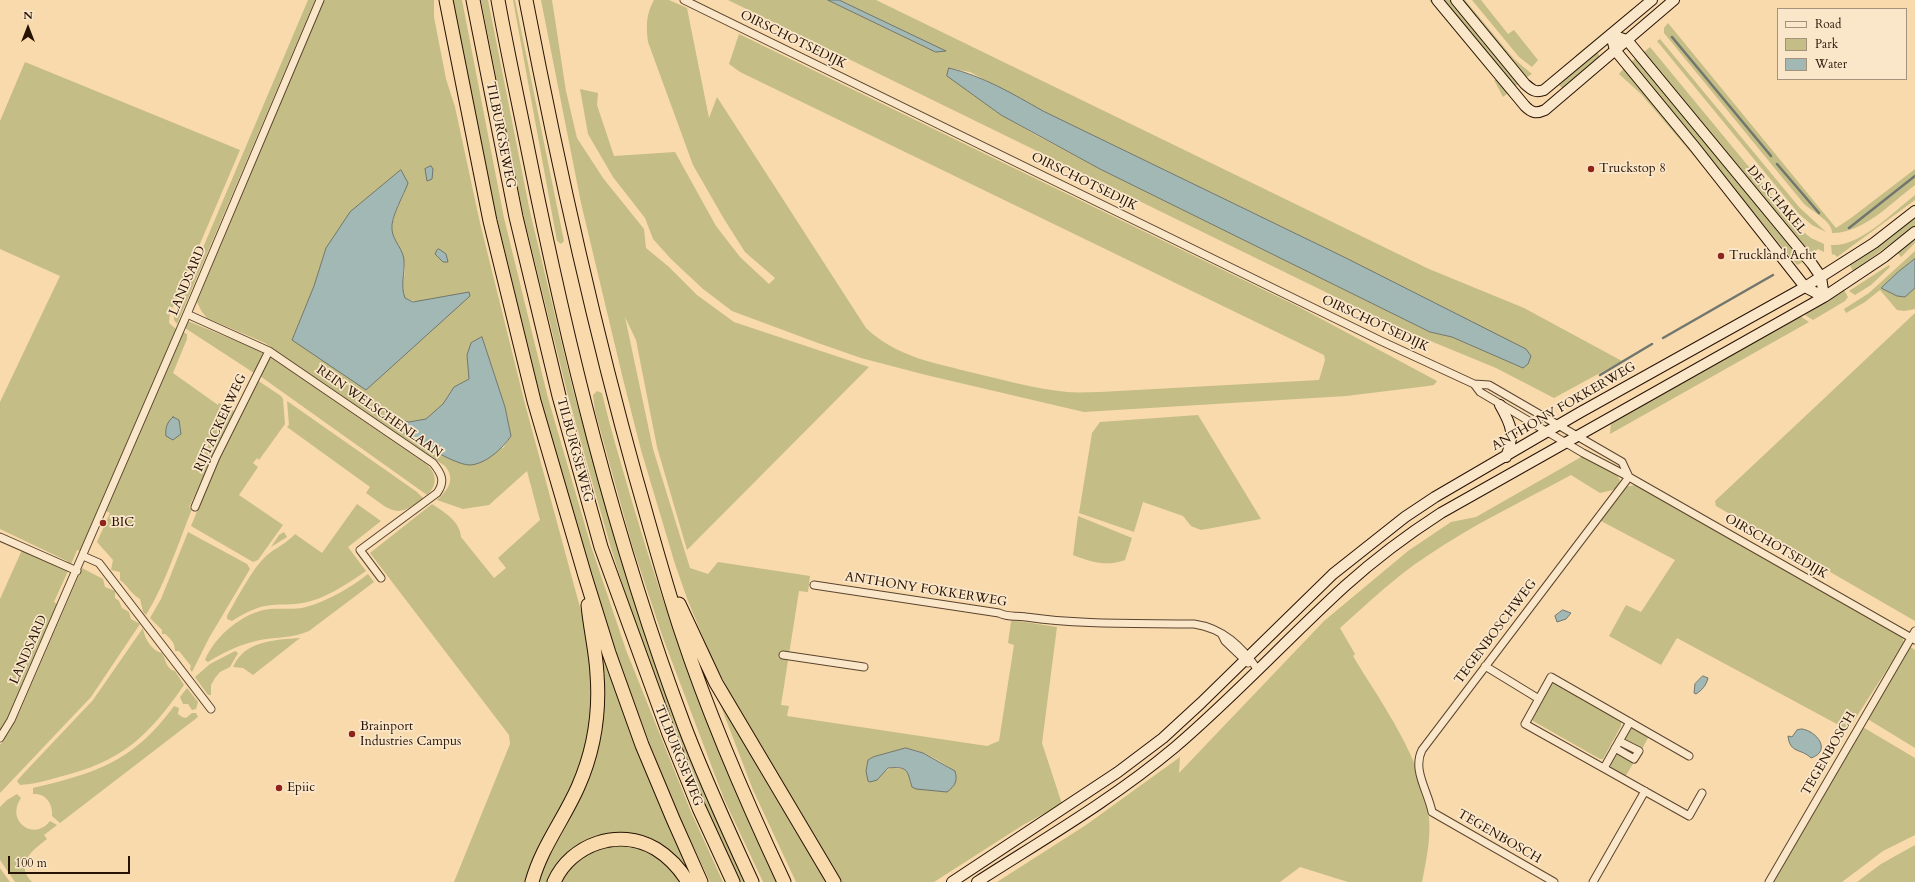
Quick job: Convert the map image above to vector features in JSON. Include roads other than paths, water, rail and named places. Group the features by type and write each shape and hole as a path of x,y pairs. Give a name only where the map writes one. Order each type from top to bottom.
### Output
{"highway":[{"name":"TILBURGSEWEG","path":"446,0 490,221 534,401 609,653 642,745 701,882"},
{"name":"TILBURGSEWEG","path":"473,0 516,217 559,396 599,540 636,647 669,734 699,808 733,882"},
{"name":"TILBURGSEWEG","path":"498,0 566,334 623,545 654,641 685,728 752,882"},
{"path":"526,0 567,206 609,382 661,566 682,634 712,717 784,882"},
{"path":"661,566 716,683 834,882"},
{"path":"532,882 540,860 583,776 595,732 598,704 597,673 585,576"},
{"path":"554,882 561,869 575,854 592,844 616,839 632,840 655,849 675,864 688,882"}],"main road":[{"path":"1437,0 1525,106 1534,113 1545,110 1674,0"},
{"path":"1456,0 1525,84 1535,92 1544,90 1652,0"},
{"path":"1611,35 1614,50 1694,146 1805,287 1824,297"},
{"path":"1611,35 1627,40"},
{"name":"DE SCHAKEL","path":"1627,40 1807,258 1820,277 1824,297"},
{"name":"ANTHONY FOKKERWEG","path":"952,882 1118,772 1163,738 1333,574 1377,538 1434,497 1506,457 1559,424 1805,287 1874,243 1915,211"},
{"path":"977,882 1080,816 1152,765 1185,738 1345,586 1387,550 1441,513 1824,297 1884,256 1915,232"},
{"path":"1500,405 1511,428 1511,442 1506,457"}],"street":[{"name":"LANDSARD","path":"0,738 11,720 77,571 188,314 320,0"},
{"name":"OIRSCHOTSEDIJK","path":"684,0 1381,341 1474,384 1489,385 1559,424 1622,462 1629,477"},
{"name":"REIN WELSCHENLAAN","path":"188,314 269,351 433,463 441,475 442,484 437,493 360,550 381,578"},
{"name":"RIJTACKERWEG","path":"195,507 223,443 269,351"},
{"name":"OIRSCHOTSEDIJK","path":"1474,384 1480,392 1500,405 1566,443 1914,636"},
{"name":"TEGENBOSCHWEG","path":"1432,812 1418,767 1418,758 1422,750 1484,666 1629,477"},
{"path":"0,537 77,571"},
{"path":"83,556 98,563 211,709"},
{"name":"ANTHONY FOKKERWEG","path":"814,585 999,613 1008,617 1018,615 1061,622 1194,624 1211,627 1222,635 1230,638 1246,659 1258,670"},
{"name":"TEGENBOSCH","path":"1769,882 1914,636"},
{"path":"783,655 864,667"},
{"path":"1484,666 1539,699"},
{"path":"1689,756 1551,677 1525,724 1689,816 1702,793"},
{"path":"1604,768 1630,722"},
{"path":"1615,748 1634,759 1639,751 1619,741"},
{"path":"1592,882 1645,791"},
{"name":"TEGENBOSCH","path":"1432,812 1554,882"}],"water":[{"path":"828,0 839,0 946,51 936,52"},
{"path":"949,68 962,71 998,86 1043,111 1346,258 1526,349 1531,356 1528,364 1523,368 1452,337 1430,332 1100,169 1001,115 947,76"},
{"path":"431,166 433,169 432,179 427,181 425,169"},
{"path":"401,170 408,183 395,213 392,230 394,238 404,257 403,289 405,298 413,302 469,292 470,296 366,390 292,340 314,286 326,248 350,212"},
{"path":"439,249 446,254 448,262 443,262 435,254"},
{"path":"1915,259 1915,288 1905,297 1897,296 1881,288 1898,272"},
{"path":"482,337 505,407 511,436 493,455 481,462 469,465 462,464 443,456 397,429 400,420 409,422 426,419 443,404 454,387 469,379 467,355 471,343"},
{"path":"173,417 179,420 181,434 173,440 166,436 166,428"},
{"path":"1563,610 1571,613 1566,619 1557,622 1555,616"},
{"path":"1703,676 1708,678 1707,681 1704,688 1696,694 1694,693 1695,684"},
{"path":"1802,729 1813,733 1820,742 1821,751 1811,758 1791,746 1789,742 1788,736 1792,737 1797,730"},
{"path":"906,748 923,753 955,771 956,780 952,788 947,792 916,789 912,787 908,773 904,769 900,768 888,768 877,780 870,782 868,781 866,771 868,760 873,757"}],"waterway":[{"path":"1672,37 1771,156"},
{"path":"1777,164 1819,213"},
{"path":"1849,228 1915,176"},
{"path":"1663,338 1773,275"},
{"path":"1600,375 1652,344"}],"place":[{"name":"Truckstop 8","path":"1591,169"},
{"name":"Truckland Acht","path":"1721,256"},
{"name":"BIC","path":"103,523"},
{"name":"Brainport Industries Campus","path":"352,734"},
{"name":"Epiic","path":"279,788"}]}
